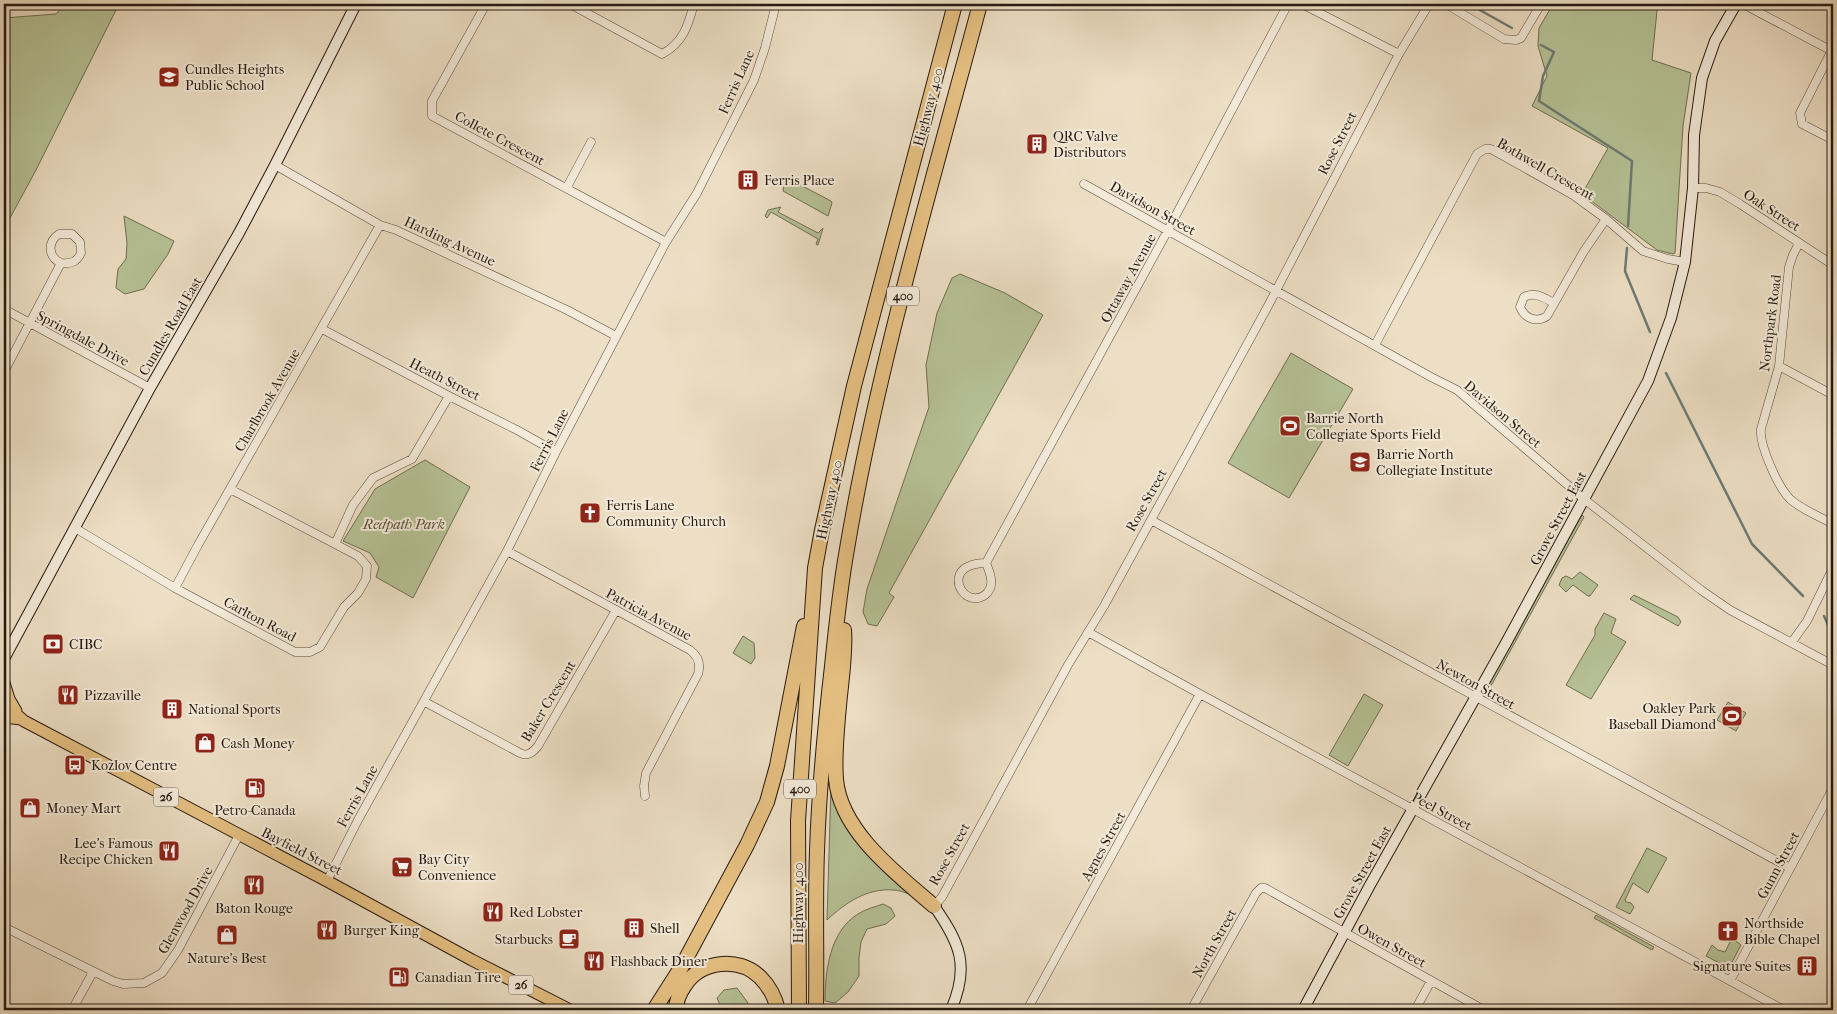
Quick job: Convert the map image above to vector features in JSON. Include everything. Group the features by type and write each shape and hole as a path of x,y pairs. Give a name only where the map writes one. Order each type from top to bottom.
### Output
{"highway":[{"name":"Highway 400","path":"799,1010 798,821 815,568 854,386 955,4"},
{"name":"Highway 400","path":"816,1010 817,851 820,788 824,731 840,592 864,457 879,393 910,265 980,4"},
{"path":"654,1010 682,966 748,845 766,802 777,766 815,568"},
{"path":"840,592 844,634 836,745 838,793 854,825 870,846 934,906"},
{"path":"676,1010 681,991 689,978 702,968 716,964 735,964 759,975 776,999 778,1010"}],"main road":[{"path":"4,683 8,699 21,719"},
{"name":"Bayfield Street","path":"4,704 21,719 472,960 570,1010"},
{"name":"Bayfield Street","path":"4,716 21,719"}],"street":[{"path":"343,4 355,5"},
{"name":"Collete Crescent","path":"486,4 432,101 432,116 666,242"},
{"path":"570,4 662,54 674,48 682,36 694,4"},
{"name":"Ferris Lane","path":"327,881 358,820 507,551 556,452 666,242 697,194 754,80 765,48 776,4"},
{"name":"Ottaway Avenue","path":"986,563 1168,230 1288,4"},
{"path":"1302,4 1399,54"},
{"name":"Rose Street","path":"951,1010 960,977 961,963 952,934 934,906 945,891 1104,606 1276,291 1399,54 1429,4"},
{"path":"1446,4 1509,40 1521,38 1541,4"},
{"name":"Grove Street East","path":"1303,1010 1344,932 1476,698 1648,381 1672,318 1685,262 1693,188 1694,135 1702,78 1714,42 1736,4"},
{"path":"1743,4 1832,49 1800,114 1802,124 1833,140"},
{"name":"Cundles Road East","path":"4,659 150,388 239,233 355,5"},
{"path":"567,187 591,142"},
{"name":"Bothwell Crescent","path":"1375,345 1477,154 1485,149 1490,149 1573,196 1643,250 1668,259 1685,262"},
{"name":"Harding Avenue","path":"275,165 380,225 396,230 567,310 616,336"},
{"name":"Davidson Street","path":"1084,184 1457,390 1584,499 1682,576 1722,605 1833,665"},
{"name":"Oak Street","path":"1693,188 1706,188 1720,192 1833,265"},
{"path":"1554,303 1584,251 1606,220"},
{"name":"Charlbrook Avenue","path":"175,588 380,225"},
{"path":"59,234 72,234 80,242 81,253 74,262 61,264 51,253 50,246 52,240 59,234"},
{"name":"Northpark Road","path":"1799,243 1792,255 1790,267 1779,366 1760,431 1761,439 1785,493 1796,503 1833,524"},
{"path":"4,372 61,264"},
{"name":"Springdale Drive","path":"4,309 150,388"},
{"name":"Heath Street","path":"322,329 556,452"},
{"path":"1779,366 1833,395"},
{"path":"335,544 353,504 373,478 412,459 449,396"},
{"name":"Carlton Road","path":"75,528 175,588 295,652 310,652 320,647 344,607 358,593 366,579 367,566 358,556 230,489"},
{"name":"Newton Street","path":"1151,520 1790,868"},
{"name":"Patricia Avenue","path":"507,551 690,650 698,658 698,674 646,773 645,796"},
{"path":"986,563 992,585 983,596 976,598 965,595 958,583 962,571 975,564 986,563"},
{"path":"1792,642 1806,620 1833,568"},
{"name":"Baker Crescent","path":"424,702 520,754 528,755 538,746 616,610"},
{"name":"Peel Street","path":"1088,632 1784,1010"},
{"name":"Agnes Street","path":"1028,1010 1200,694"},
{"name":"Gunn Street","path":"1730,980 1833,788"},
{"name":"Glenwood Drive","path":"4,927 113,981 134,985 144,983 162,973 178,950 239,836"},
{"name":"Owen Street","path":"1261,888 1267,889 1484,1010"},
{"name":"North Street","path":"1191,1010 1256,893 1261,888"},
{"path":"72,1010 93,972"},
{"path":"1415,1010 1431,981"}],"green space":[{"path":"65,4 119,4 36,170 4,229 4,199 8,186 10,157 9,132 4,126 4,18 56,14"},
{"path":"1553,4 1660,4 1657,11 1652,60 1691,73 1683,126 1675,253 1673,254 1657,250 1582,194 1608,148 1532,106 1547,76 1538,46 1539,28"},
{"path":"787,178 831,201 828,216 783,191"},
{"path":"781,207 778,212 818,233 823,228 818,245 816,244 818,239 771,212 767,218 765,216 768,210"},
{"path":"124,216 174,241 168,254 144,289 125,294 116,288 118,269 126,259 127,243"},
{"path":"960,274 1005,293 1043,315 889,593 894,597 877,626 868,624 863,612 867,589 929,407 926,365 937,313 952,278"},
{"name":"Barrie North Collegiate Sports Field","path":"1291,353 1353,389 1289,498 1228,463"},
{"name":"Redpath Park","path":"425,460 470,487 413,598 376,577 379,567 370,553 343,541 375,489"},
{"path":"1582,515 1584,517 1486,695 1485,690"},
{"path":"1580,572 1598,585 1590,596 1573,585 1566,592 1559,585 1562,578 1566,576 1572,579"},
{"path":"1634,595 1678,617 1681,622 1678,626 1630,599"},
{"path":"1604,613 1616,619 1611,633 1626,642 1591,699 1566,685 1595,635 1595,629"},
{"path":"743,636 754,643 755,658 751,664 733,653"},
{"path":"1364,694 1383,705 1348,766 1329,755"},
{"name":"Oakley Park Baseball Diamond","path":"1728,702 1746,713 1736,731 1717,720"},
{"path":"831,787 912,895 895,890 874,891 857,898 827,920"},
{"path":"1647,848 1667,858 1648,893 1633,883 1625,900 1634,907 1630,914 1616,907"},
{"path":"883,904 891,908 895,916 886,924 867,929 861,942 859,976 848,992 835,1003 825,1001 828,965 835,941 849,921 858,914"},
{"path":"1596,915 1654,947 1652,950 1594,918"},
{"path":"1732,938 1741,945 1729,968 1706,956 1712,945 1718,950 1725,952"},
{"path":"737,988 748,1003 747,1010 722,1010 717,998 724,990"}],"waterway":[{"path":"1469,4 1512,28"},
{"path":"1541,45 1554,52 1543,76 1539,101 1632,161 1628,226"},
{"path":"1627,248 1625,271 1650,332"},
{"path":"1666,373 1752,544 1803,596"},
{"path":"1824,616 1833,636"}],"place":[{"name":"Cundles Heights Public School","path":"169,77"},
{"name":"QRC Valve Distributors","path":"1037,144"},
{"name":"Ferris Place","path":"748,180"},
{"name":"Barrie North Collegiate Sports Field","path":"1290,426"},
{"name":"Barrie North Collegiate Institute","path":"1360,462"},
{"name":"Ferris Lane Community Church","path":"590,513"},
{"name":"CIBC","path":"53,644"},
{"name":"Pizzaville","path":"68,695"},
{"name":"National Sports","path":"172,709"},
{"name":"Oakley Park Baseball Diamond","path":"1732,716"},
{"name":"Cash Money","path":"205,743"},
{"name":"Kozlov Centre","path":"75,765"},
{"name":"Petro-Canada","path":"255,788"},
{"name":"Money Mart","path":"30,808"},
{"name":"Lee's Famous Recipe Chicken","path":"169,851"},
{"name":"Bay City Convenience","path":"402,867"},
{"name":"Baton Rouge","path":"254,885"},
{"name":"Red Lobster","path":"493,912"},
{"name":"Shell","path":"634,928"},
{"name":"Burger King","path":"327,930"},
{"name":"Northside Bible Chapel","path":"1728,931"},
{"name":"Nature's Best","path":"227,935"},
{"name":"Starbucks","path":"569,939"},
{"name":"Flashback Diner","path":"594,961"},
{"name":"Signature Suites","path":"1807,966"},
{"name":"Canadian Tire","path":"399,977"}]}
